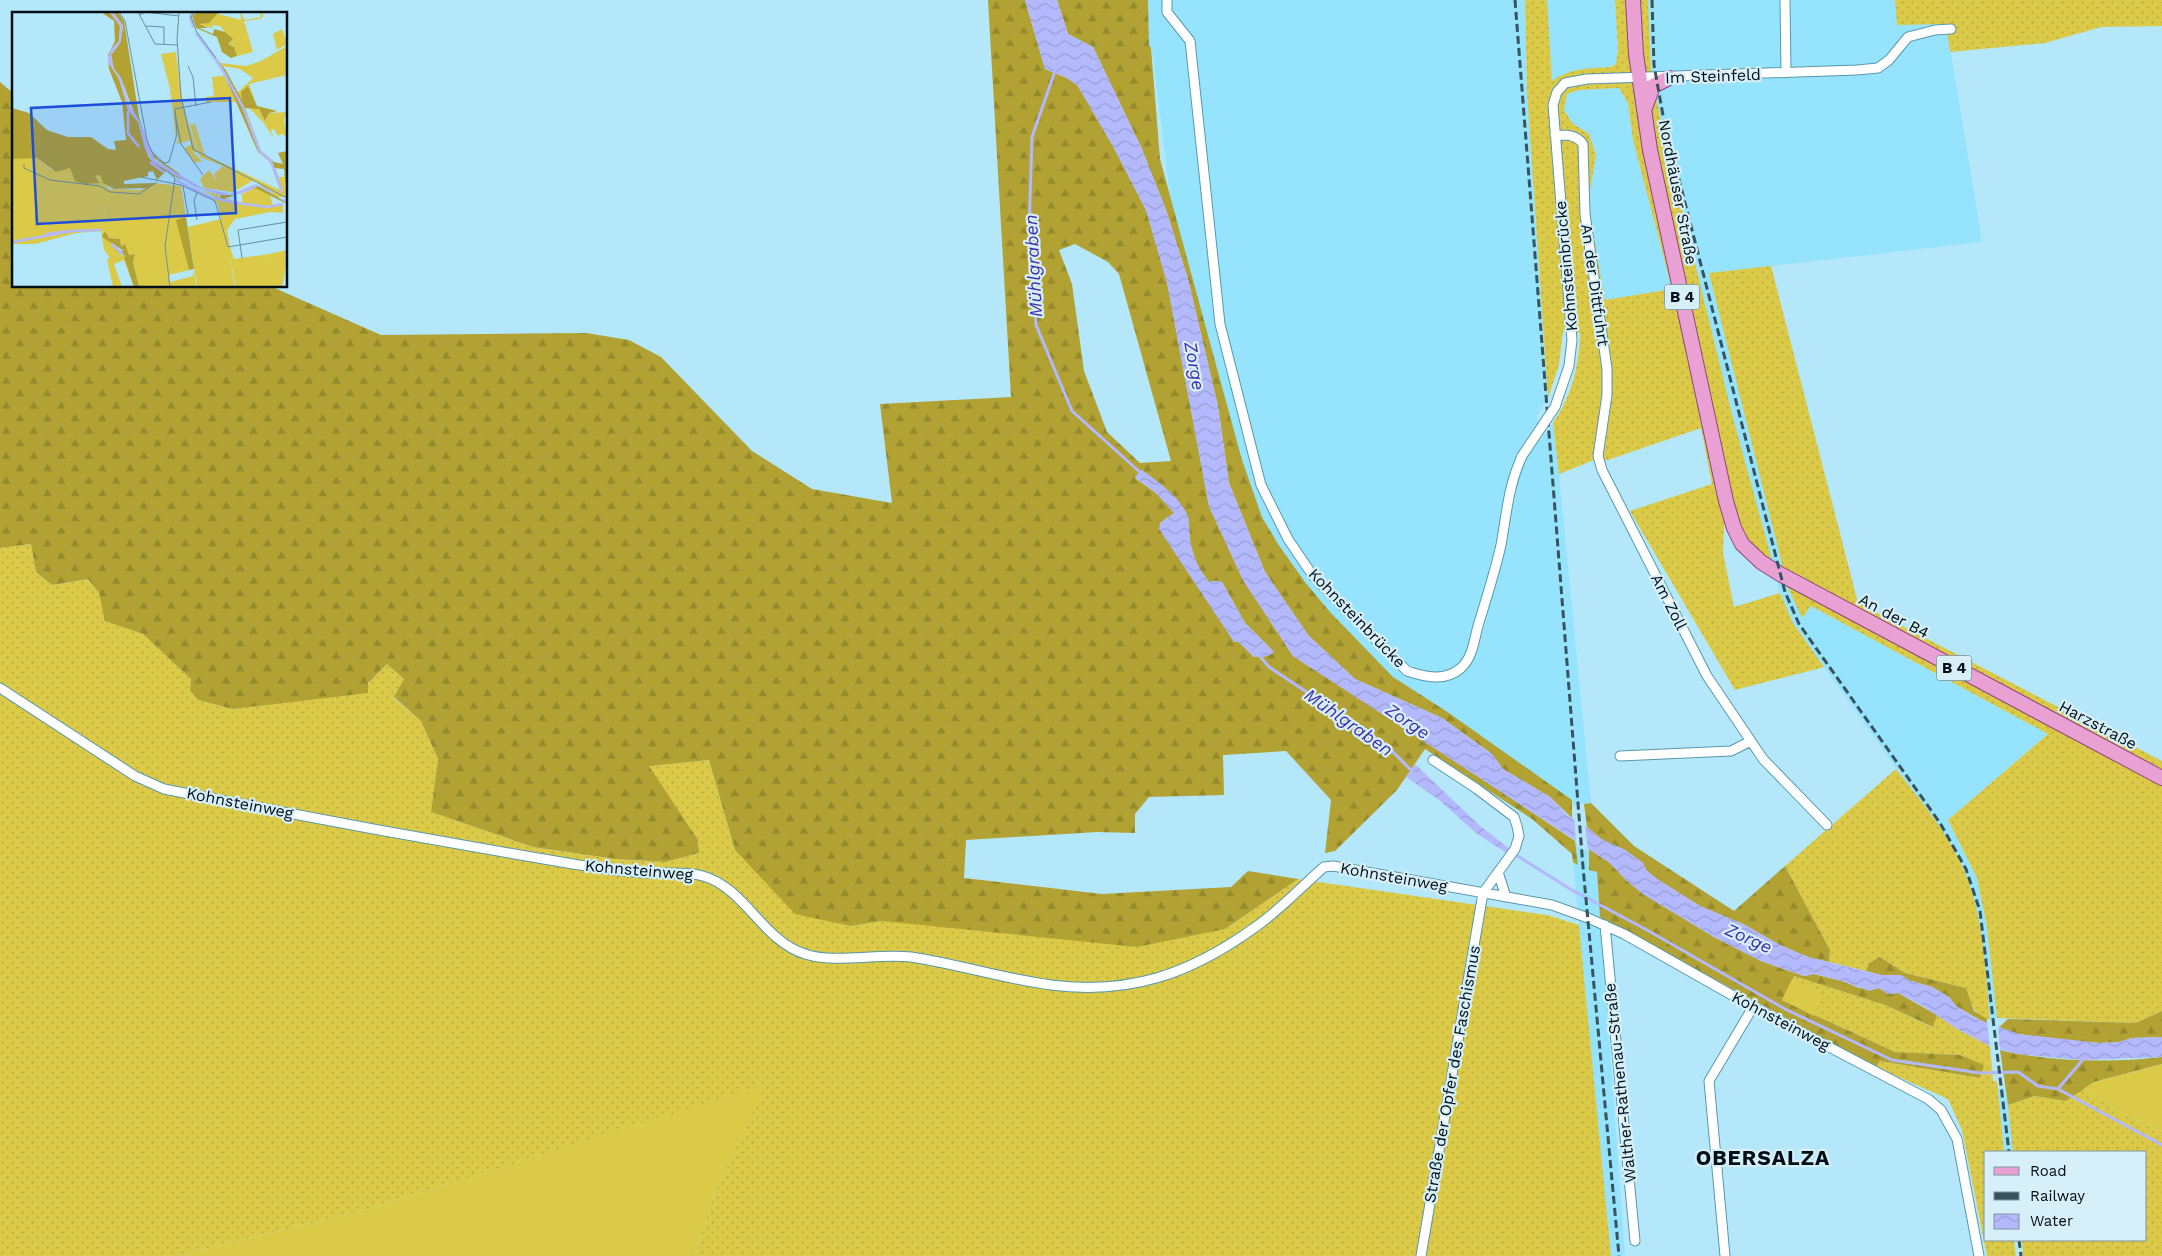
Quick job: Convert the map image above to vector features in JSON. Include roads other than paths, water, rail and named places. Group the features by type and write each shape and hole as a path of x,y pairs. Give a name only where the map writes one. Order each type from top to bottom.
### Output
{"main road":[{"name":"Nordhäuser Straße","path":"1633,0 1639,79 1644,111 1666,226 1719,472 1734,528 1742,544 1751,554 1780,574"},
{"path":"1644,111 1654,86 1669,78"},
{"name":"An der B4","path":"1780,574 2044,716"},
{"name":"Harzstraße","path":"2044,716 2162,778"}],"street":[{"name":"Kohnsteinbrücke","path":"1167,0 1167,12 1190,41 1220,324 1261,485 1288,539 1313,576 1407,671 1426,678 1442,677 1452,673 1461,668 1468,658 1488,596 1501,545 1512,478 1522,456 1555,407 1564,385 1571,350 1571,329 1553,105 1557,92 1565,83 1587,80 1639,79"},
{"path":"1785,0 1786,72"},
{"name":"Im Steinfeld","path":"1639,79 1878,68 1889,60 1908,37 1935,30 1951,29"},
{"name":"An der Dittfuhrt","path":"1555,135 1572,135 1583,144 1585,214 1607,369 1607,395 1598,456"},
{"name":"Am Zoll","path":"1598,456 1602,470 1707,676 1763,759 1827,825"},
{"name":"Kohnsteinweg","path":"0,688 135,776 164,789 424,839 616,871 686,873 705,877 731,893 771,933 792,948 806,955 823,957 909,957 1049,985 1086,988 1124,986 1161,978 1188,968 1214,954 1257,927 1324,867 1333,866 1552,905 1604,925 1753,1007 1908,1087 1941,1110 1958,1139 1979,1256"},
{"path":"1620,756 1731,750 1751,741"},
{"path":"1433,760 1477,789 1514,817 1518,836 1515,849 1483,893"},
{"path":"1498,872 1506,897"},
{"name":"Straße der Opfer des Faschismus","path":"1421,1256 1483,893"},
{"name":"Walther-Rathenau-Straße","path":"1604,925 1635,1241"},
{"path":"1725,1256 1710,1081 1753,1007"}],"water":[{"name":"Zorge","path":"1025,0 1057,0 1068,34 1093,47 1141,147 1166,210 1188,279 1218,406 1229,483 1265,572 1308,635 1355,679 1442,718 1492,754 1503,769 1550,797 1568,816 1587,827 1601,839 1625,850 1643,863 1647,871 1659,880 1700,906 1743,924 1780,945 1808,957 1881,975 1901,975 1908,980 1932,987 1949,997 1956,1006 1977,1019 2019,1034 2099,1043 2119,1042 2132,1038 2162,1037 2162,1057 2083,1060 2016,1054 1990,1046 1957,1029 1923,1006 1898,993 1888,994 1879,988 1869,991 1842,981 1814,974 1804,976 1761,961 1714,937 1643,894 1610,863 1293,656 1243,580 1209,506 1167,282 1146,210 1114,148 1078,86 1067,78 1045,69"},
{"path":"1142,470 1175,497 1185,510 1189,520 1193,552 1199,568 1205,577 1209,582 1222,582 1245,623 1274,652 1268,656 1254,657 1239,642 1234,642 1159,529 1160,523 1174,513 1156,493 1135,477"},
{"path":"1415,764 1479,825 1511,850 1508,854 1476,833 1438,799 1406,777"}],"waterway":[{"name":"Mühlgraben","path":"1055,71 1032,137 1029,232 1036,325 1072,411 1142,474"},
{"name":"Mühlgraben","path":"1258,654 1269,667 1386,745 1413,772"},
{"path":"1513,853 1570,889 1647,930 1785,1009 1892,1060 1980,1073 2018,1072 2038,1086 2058,1089 2162,1145"},
{"path":"2058,1089 2085,1057"}],"railway":[{"path":"1515,0 1583,867 1619,1256"},
{"path":"1652,0 1654,65 1664,121 1785,592 1799,624 1940,823 1966,869 1980,911 2009,1151"},
{"path":"2019,1241 2021,1256"}],"district":[{"name":"OBERSALZA","path":"1763,1157"}]}
